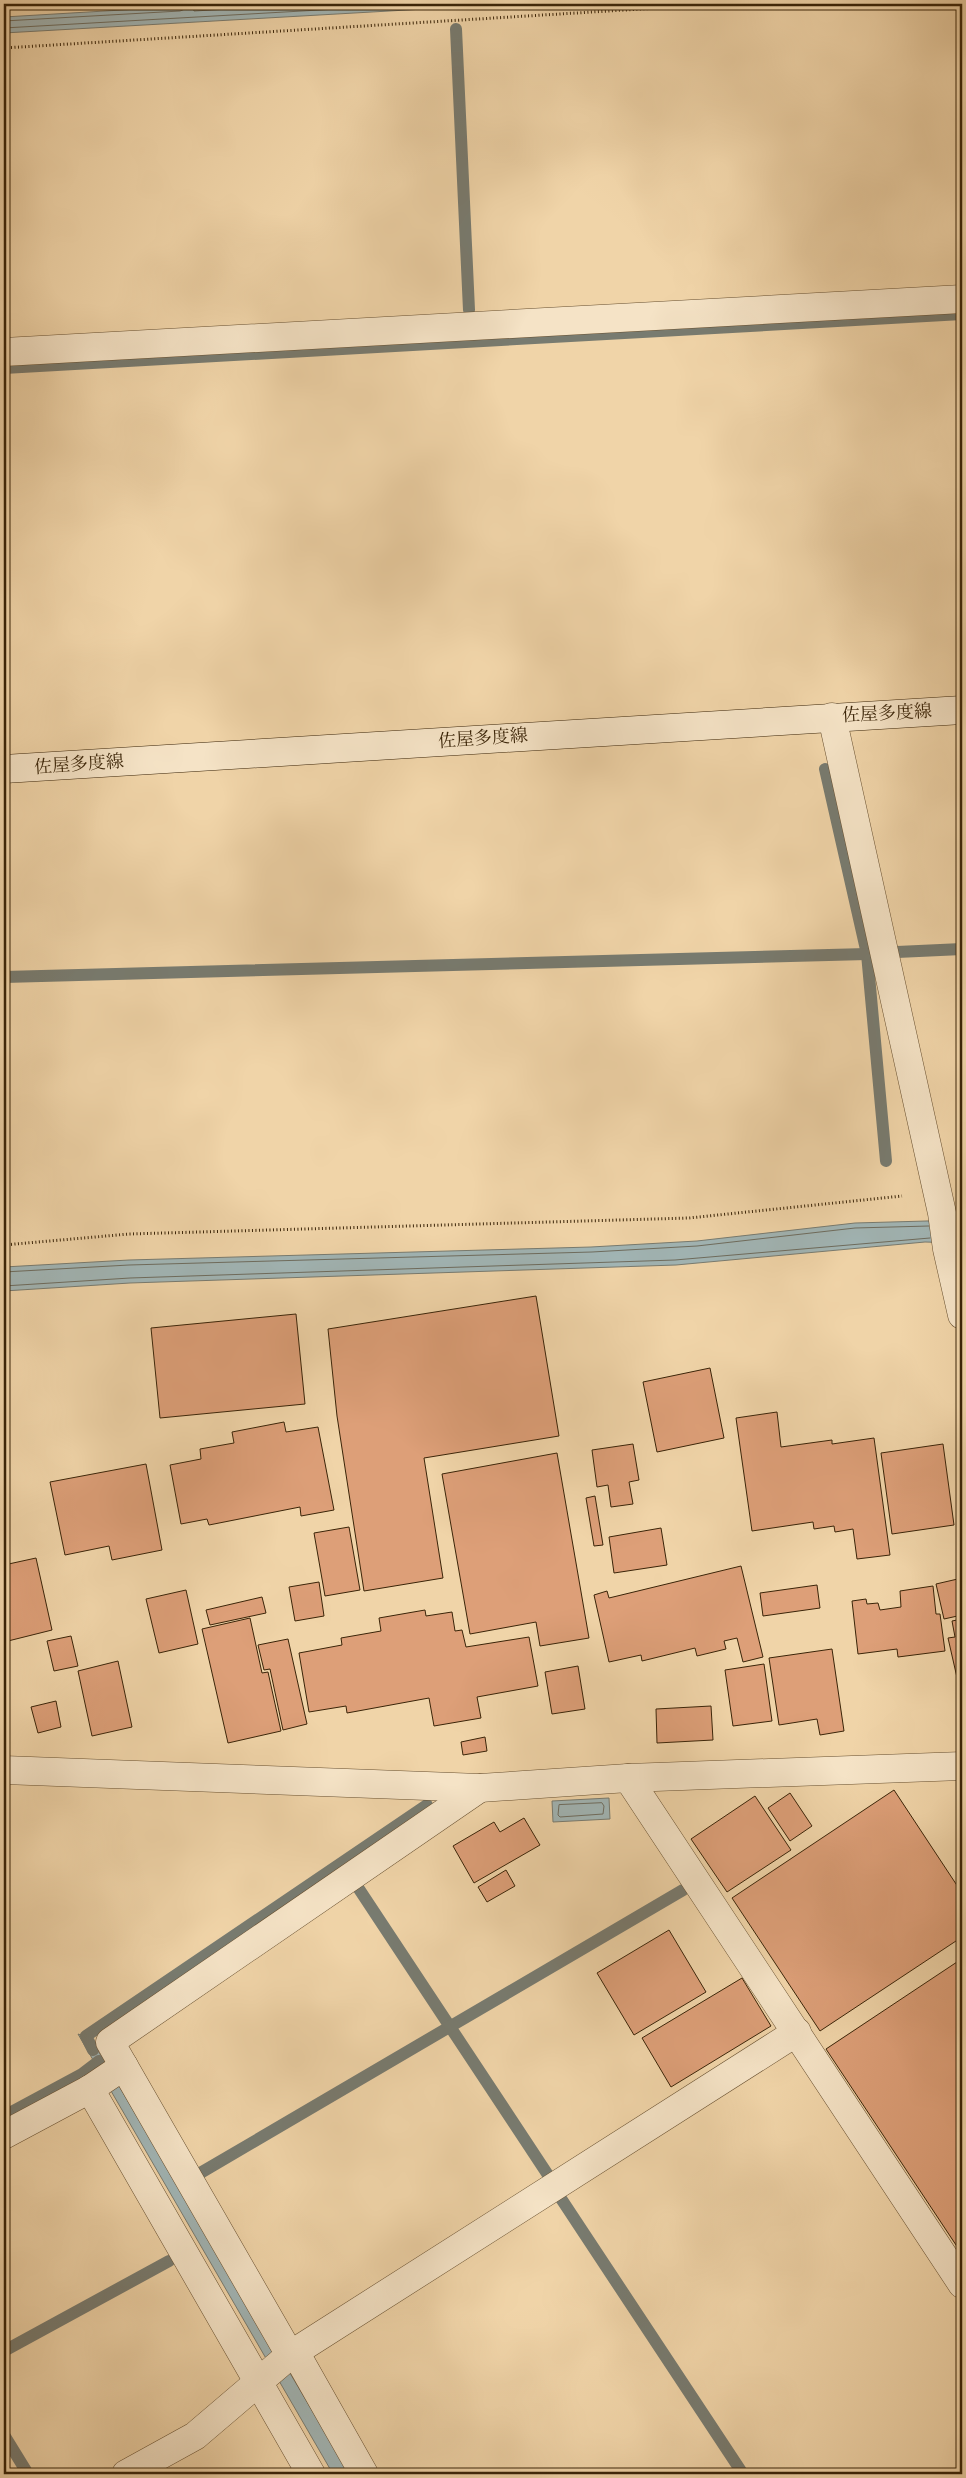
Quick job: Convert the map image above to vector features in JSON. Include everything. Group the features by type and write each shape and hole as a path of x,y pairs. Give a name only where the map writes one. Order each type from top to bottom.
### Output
{"street":[{"path":"4,352 962,299"},
{"name":"佐屋多度線","path":"4,769 962,710"},
{"path":"832,717 939,1202 947,1249 962,1315"},
{"path":"4,1770 480,1788 628,1778 962,1766"},
{"path":"628,1778 962,2284"},
{"path":"364,2474 290,2355 122,2068 110,2042 480,1788"},
{"path":"126,2474 195,2436 290,2355 796,2032"},
{"path":"4,2135 94,2087 122,2068"},
{"path":"94,2087 261,2379 311,2474"}],"path":[{"path":"4,48 723,4"},
{"path":"4,1245 129,1234 689,1218 939,1202"}],"water":[{"path":"223,4 512,4 4,33 4,17"},
{"path":"962,1220 962,1243 925,1242 676,1265 130,1283 4,1291 4,1267 129,1260 591,1247 697,1241 855,1223"},
{"path":"609,1798 610,1819 553,1822 552,1801"},
{"path":"78,2034 91,2039 350,2474 333,2474"}],"building":[{"path":"536,1296 559,1436 424,1458 443,1578 364,1591 337,1416 328,1329"},
{"path":"296,1314 305,1404 160,1418 151,1328"},
{"path":"710,1368 724,1438 657,1452 643,1382"},
{"path":"777,1412 781,1447 832,1440 832,1444 874,1438 890,1555 857,1559 853,1529 835,1532 834,1526 814,1529 813,1522 752,1531 736,1418"},
{"path":"284,1422 286,1432 318,1427 334,1510 301,1516 300,1507 209,1525 207,1519 181,1524 170,1465 201,1459 200,1449 234,1443 232,1432"},
{"path":"633,1444 639,1480 629,1482 633,1504 611,1507 608,1485 597,1487 592,1450"},
{"path":"943,1444 954,1525 892,1534 881,1453"},
{"path":"557,1453 589,1638 540,1646 536,1622 470,1634 442,1474"},
{"path":"146,1464 162,1550 112,1560 109,1546 65,1555 50,1482"},
{"path":"595,1496 603,1545 594,1546 586,1498"},
{"path":"349,1527 360,1590 325,1596 314,1533"},
{"path":"661,1528 667,1565 614,1573 609,1537"},
{"path":"36,1558 52,1630 4,1642 4,1565"},
{"path":"741,1566 763,1657 743,1662 737,1638 724,1641 726,1649 697,1656 695,1648 642,1661 641,1655 609,1662 594,1595 607,1591 609,1598"},
{"path":"962,1578 962,1615 944,1619 936,1584"},
{"path":"319,1582 324,1616 295,1621 289,1587"},
{"path":"817,1585 820,1608 763,1616 760,1593"},
{"path":"933,1586 936,1614 940,1614 945,1651 898,1657 897,1649 858,1654 852,1601 866,1599 867,1604 878,1603 880,1610 901,1607 900,1591"},
{"path":"186,1590 198,1644 159,1653 146,1599"},
{"path":"262,1597 266,1613 210,1625 206,1610"},
{"path":"425,1610 426,1616 452,1612 455,1631 462,1630 466,1647 529,1637 538,1686 477,1697 481,1718 434,1726 429,1698 347,1713 346,1706 309,1712 299,1653 342,1645 341,1638 381,1631 379,1618"},
{"path":"250,1618 262,1673 268,1672 281,1731 228,1743 202,1629"},
{"path":"962,1619 962,1681 958,1682 948,1638 955,1637 952,1621"},
{"path":"71,1636 78,1666 54,1671 47,1641"},
{"path":"288,1639 307,1724 283,1730 270,1669 264,1670 258,1645"},
{"path":"832,1649 844,1731 820,1735 817,1719 779,1725 769,1658"},
{"path":"118,1661 132,1727 92,1736 78,1671"},
{"path":"764,1664 772,1721 733,1726 725,1670"},
{"path":"578,1666 585,1709 552,1714 545,1672"},
{"path":"56,1701 61,1727 38,1733 31,1707"},
{"path":"711,1706 713,1740 657,1743 656,1709"},
{"path":"485,1737 487,1751 463,1755 461,1742"},
{"path":"894,1790 962,1893 962,1937 820,2031 732,1898"},
{"path":"790,1793 812,1826 790,1841 768,1808"},
{"path":"755,1796 791,1850 727,1892 691,1839"},
{"path":"524,1818 540,1845 474,1883 453,1846 494,1822 500,1832"},
{"path":"506,1870 515,1886 487,1902 478,1887"},
{"path":"669,1930 706,1992 634,2035 597,1973"},
{"path":"960,1960 962,1963 962,2254 826,2049"},
{"path":"742,1978 771,2026 671,2087 642,2038"}],"waterway":[{"path":"456,29 469,310"},
{"path":"4,368 962,314"},
{"path":"825,769 867,954 886,1161"},
{"path":"897,952 962,949"},
{"path":"4,977 867,954"},
{"path":"93,2050 86,2036 427,1805"},
{"path":"359,1889 550,2178"},
{"path":"202,2172 683,1890"},
{"path":"4,2116 82,2074 99,2061"},
{"path":"560,2197 743,2474"},
{"path":"4,2351 169,2261"},
{"path":"4,2435 28,2474"}]}
